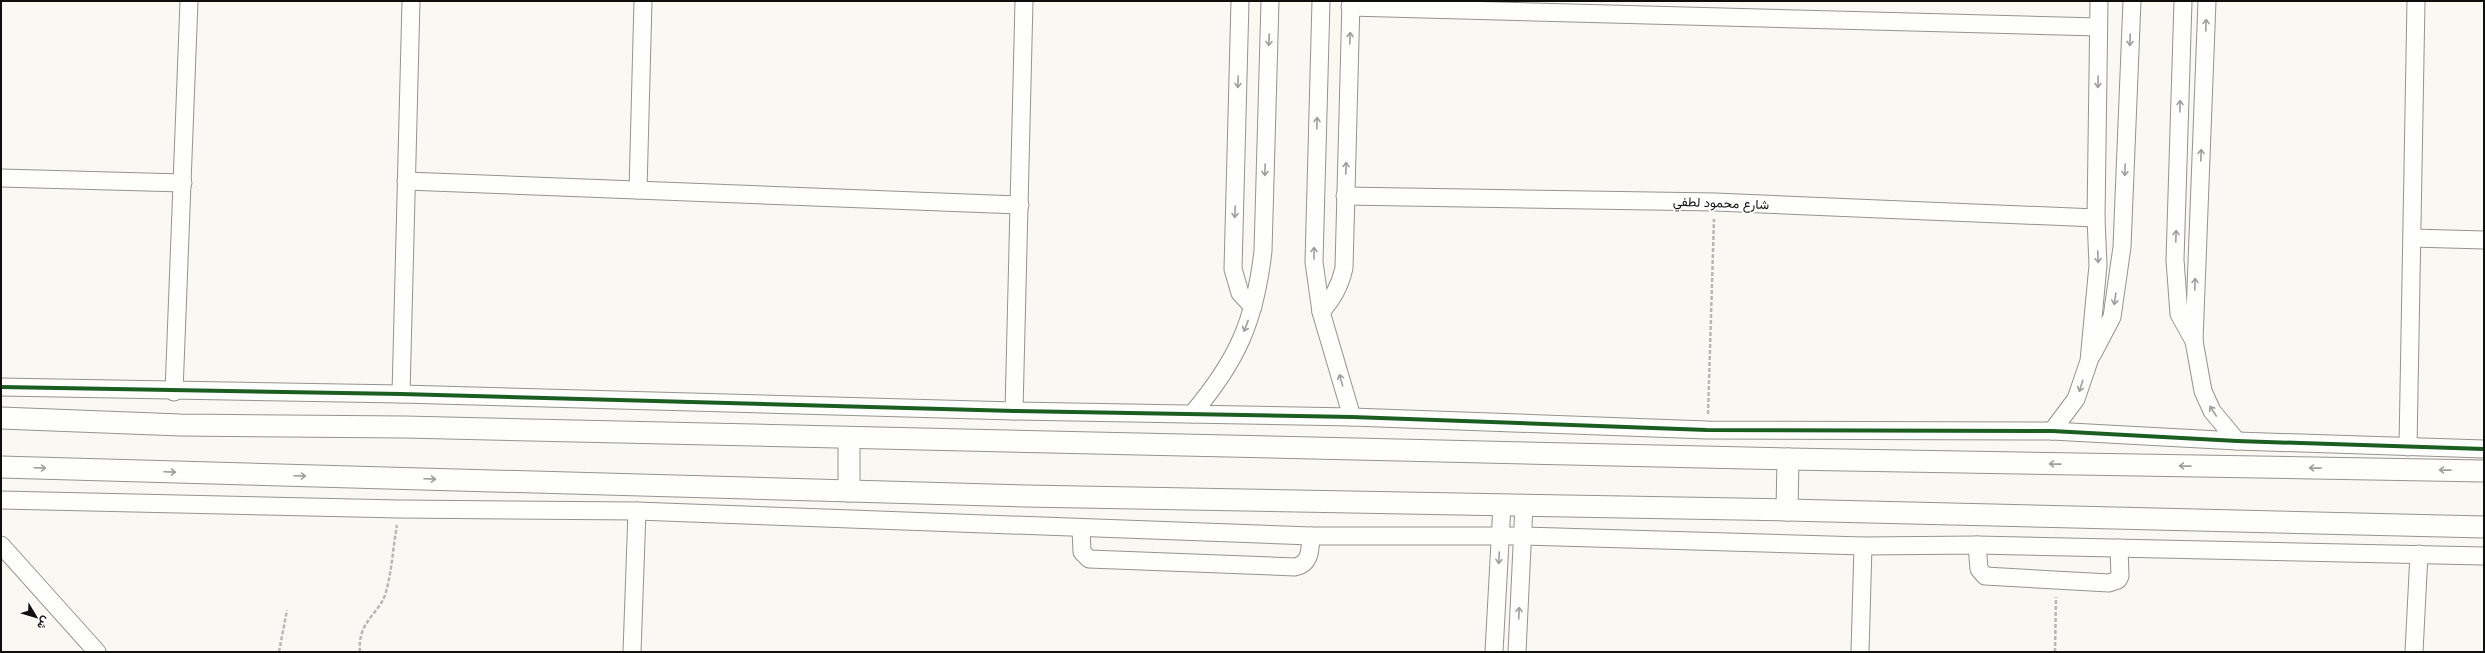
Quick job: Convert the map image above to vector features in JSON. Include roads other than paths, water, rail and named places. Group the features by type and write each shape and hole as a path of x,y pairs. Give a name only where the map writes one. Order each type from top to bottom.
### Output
{"street":[{"path":"174,392 183,183 188,1"},
{"path":"401,394 411,1"},
{"path":"638,190 643,1"},
{"path":"1014,411 1024,1"},
{"path":"1240,1 1233,269 1240,293 1253,307"},
{"path":"1192,414 1217,384 1236,354 1259,287 1263,252 1270,1"},
{"path":"1321,1 1314,262 1321,312 1352,417"},
{"path":"2088,361 2098,265 2096,218 2099,1"},
{"path":"2052,431 2076,399 2088,361 2112,317 2122,247 2132,1"},
{"path":"2183,1 2175,260 2179,314 2194,341"},
{"path":"2207,1 2194,341 2203,392 2212,411 2237,441"},
{"path":"2408,447 2416,1"},
{"path":"1321,312 1332,300 1340,285 1344,268 1350,4 2098,27"},
{"path":"1,178 183,183"},
{"path":"406,181 1020,205"},
{"name":"شارع محمود لطفي","path":"1345,196 1715,202 2096,218"},
{"path":"2412,238 2484,240"},
{"path":"1,387 174,392 401,394 1014,411 1352,417 1707,430 2052,431 2237,441 2484,449"},
{"path":"1,418 180,425 405,427 1788,459 2484,471"},
{"path":"849,438 849,491"},
{"path":"1787,510 1788,459"},
{"path":"1,467 849,491 1787,510 2484,527"},
{"path":"1,500 400,509 637,511 1081,529 1311,536 1522,536 1862,546 1977,545 2484,556"},
{"path":"1494,652 1502,505"},
{"path":"1517,652 1524,505"},
{"path":"632,652 637,511"},
{"path":"1081,529 1082,552 1089,559 1295,567 1300,566 1308,559 1311,536"},
{"path":"1,545 97,652"},
{"path":"1977,545 1979,569 1985,576 2114,582 2120,576 2119,548"},
{"path":"1860,652 1862,546"},
{"path":"2414,652 2419,554"}]}
